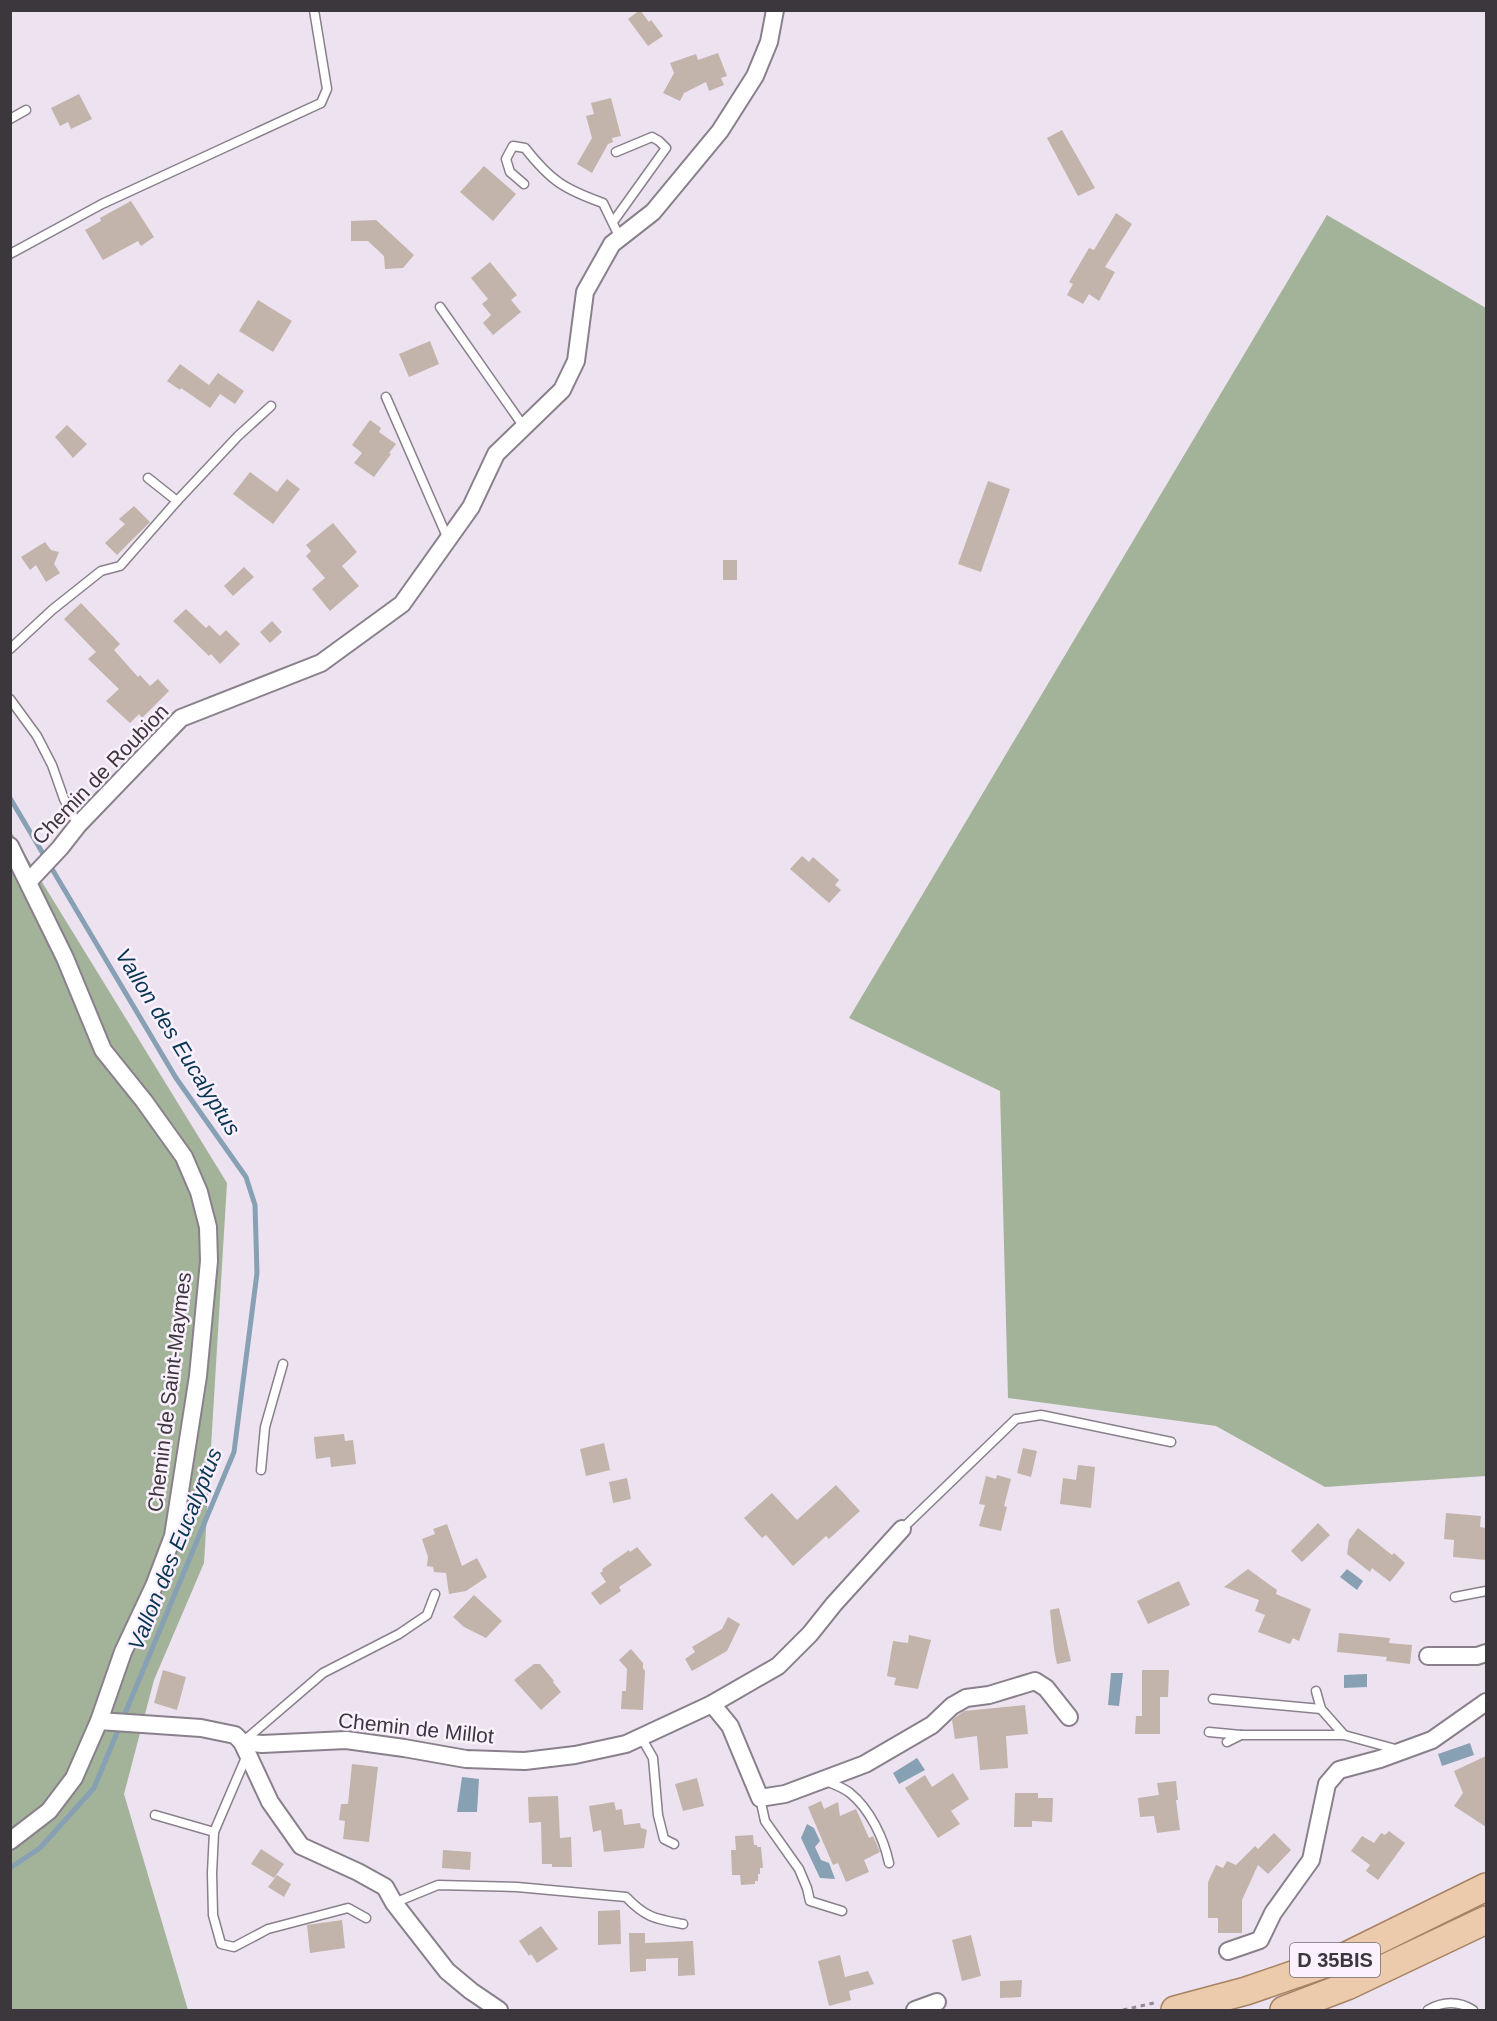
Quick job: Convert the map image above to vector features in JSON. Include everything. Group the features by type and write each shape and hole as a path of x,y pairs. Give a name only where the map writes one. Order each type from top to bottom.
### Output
{"main road":[{"name":"D 35BIS","path":"1175,2010 1246,1991 1342,1958 1486,1887"},
{"name":"D 35BIS","path":"1284,2010 1347,1986 1486,1920"}],"street":[{"name":"Chemin de Roubion","path":"28,881 60,848 78,825 181,718 321,663 402,604 471,507 496,454 562,390 576,361 585,292 612,244 653,212 720,131 754,76 769,42 775,10"},
{"name":"Chemin de Saint-Maymes","path":"10,846 65,958 103,1050 144,1101 184,1157 200,1192 208,1227 209,1261 198,1376 173,1536 154,1587 123,1652 106,1721 62,1795 49,1811 10,1841"},
{"name":"Chemin de Millot","path":"106,1721 201,1728 235,1735 245,1748 262,1744 345,1740 466,1760 525,1761 574,1755 626,1744 712,1704 778,1666 810,1634 902,1529"},
{"path":"1428,1656 1477,1656 1486,1653"},
{"path":"712,1704 730,1726 760,1798 786,1794 865,1764 932,1725 952,1706 966,1698 988,1695 1035,1681 1046,1688 1069,1717"},
{"path":"1228,1951 1260,1940 1273,1913 1311,1860 1327,1784 1339,1770 1380,1759 1432,1740 1486,1702"},
{"path":"245,1748 270,1802 301,1846 385,1887 394,1903 447,1971 499,2010"},
{"path":"915,2010 937,2002"}],"lane":[{"path":"10,254 102,204 321,103 327,89 314,10"},
{"path":"10,119 27,110"},
{"path":"613,222 666,148 652,137 616,152"},
{"path":"524,184 510,172 508,166 506,159 513,146 525,148 561,186 603,203 620,238"},
{"path":"440,307 524,427"},
{"path":"386,397 448,539"},
{"path":"10,649 52,610 101,571 120,566 238,436 271,406"},
{"path":"148,478 177,501"},
{"path":"10,699 37,736 52,765 64,799 78,825"},
{"path":"261,1470 265,1427 283,1365"},
{"path":"902,1529 1016,1419 1041,1415 1171,1442"},
{"path":"1455,1598 1486,1591"},
{"path":"366,1918 348,1908 268,1929 234,1947 221,1944 213,1915 214,1832 245,1748 323,1673 399,1634 427,1615 435,1594"},
{"path":"1316,1691 1322,1708 1344,1735"},
{"path":"1213,1699 1322,1708"},
{"path":"1209,1731 1241,1735 1344,1735 1402,1751"},
{"path":"1227,1742 1241,1735"},
{"path":"641,1737 653,1758 658,1815 664,1839 674,1844"},
{"path":"824,1779 849,1792 870,1815 887,1853 889,1863"},
{"path":"760,1798 765,1821 799,1869 810,1901 843,1911"},
{"path":"155,1815 214,1832"},
{"path":"394,1903 438,1885 517,1887 626,1897 639,1911 656,1919 683,1924"},
{"path":"1428,2010 1435,2006 1460,2002 1473,2010"}],"green space":[{"path":"1327,215 1486,308 1486,1476 1325,1487 1216,1426 1008,1398 1000,1091 849,1018"},
{"path":"10,830 227,1183 204,1563 154,1680 124,1794 188,2010 11,2010"}],"water":[{"path":"1347,1569 1363,1581 1357,1590 1340,1577"},
{"path":"1111,1673 1123,1673 1119,1706 1108,1705"},
{"path":"1367,1674 1367,1687 1344,1688 1344,1675"},
{"path":"1470,1743 1474,1755 1442,1766 1438,1754"},
{"path":"917,1758 925,1770 899,1784 893,1773"},
{"path":"462,1777 479,1779 477,1812 457,1812"},
{"path":"807,1824 814,1828 820,1841 815,1847 821,1860 829,1863 835,1879 820,1878 801,1838"}],"building":[{"path":"640,10 663,36 648,46 628,19"},
{"path":"718,53 727,76 721,78 724,85 709,91 706,82 684,93 680,101 663,93 674,73 670,63 696,54 698,60"},
{"path":"79,94 92,119 71,129 68,122 60,126 51,108"},
{"path":"611,98 621,136 612,138 613,142 608,144 592,173 577,164 592,138 586,116 594,114 591,103"},
{"path":"1062,130 1095,188 1078,196 1047,138"},
{"path":"484,166 516,194 493,221 460,192"},
{"path":"131,201 154,237 141,246 138,241 103,260 85,230 101,221 100,218"},
{"path":"1116,213 1132,224 1105,267 1115,272 1099,301 1089,294 1083,304 1067,295 1073,284 1069,282 1089,248 1094,250"},
{"path":"376,220 414,255 403,268 385,269 384,256 368,241 351,241 351,221"},
{"path":"490,262 517,295 511,300 521,312 493,335 483,323 491,315 482,304 488,299 471,278"},
{"path":"258,300 292,321 273,352 239,331"},
{"path":"430,341 439,364 409,377 399,354"},
{"path":"180,364 209,385 218,373 244,391 235,404 220,394 210,408 167,381"},
{"path":"370,420 381,428 379,432 396,444 374,477 354,463 362,453 352,445"},
{"path":"67,425 87,444 73,458 55,437"},
{"path":"250,472 277,492 287,479 300,489 273,524 233,494"},
{"path":"988,481 1010,489 981,572 958,564"},
{"path":"134,506 150,522 117,555 105,543 125,524 119,519"},
{"path":"333,523 357,552 342,566 359,586 330,611 312,589 325,578 306,556 311,551 306,545"},
{"path":"45,542 51,550 59,552 54,564 60,573 46,582 36,565 30,570 21,557"},
{"path":"723,560 737,560 737,580 723,580"},
{"path":"244,567 254,577 233,596 224,586"},
{"path":"81,603 120,644 114,650 138,677 140,675 150,686 158,679 169,691 142,718 139,714 130,723 106,701 119,689 88,659 96,652 64,619"},
{"path":"186,609 206,628 209,625 220,636 226,630 240,644 220,664 173,621"},
{"path":"272,621 282,632 270,643 260,632"},
{"path":"802,856 809,862 813,857 839,880 835,885 841,890 829,903 790,869"},
{"path":"344,1434 345,1441 353,1440 356,1464 331,1467 330,1457 316,1459 314,1437"},
{"path":"604,1443 610,1470 586,1476 580,1449"},
{"path":"1023,1448 1037,1451 1031,1477 1017,1473"},
{"path":"1078,1465 1095,1467 1091,1508 1060,1504 1063,1478 1076,1480"},
{"path":"997,1475 1011,1479 1001,1531 979,1526 985,1505 979,1504 986,1476 996,1479"},
{"path":"627,1478 631,1499 613,1503 609,1482"},
{"path":"836,1485 860,1511 829,1539 826,1536 793,1566 766,1535 762,1538 744,1518 772,1493 797,1520"},
{"path":"1446,1513 1481,1516 1480,1527 1486,1528 1486,1560 1453,1557 1454,1540 1444,1539"},
{"path":"1318,1523 1330,1535 1302,1562 1291,1551"},
{"path":"447,1524 462,1566 477,1558 487,1577 466,1591 449,1594 446,1573 434,1572 433,1567 427,1566 428,1557 422,1539 435,1534 433,1529"},
{"path":"1358,1528 1405,1563 1390,1582 1372,1568 1370,1572 1347,1554 1349,1540"},
{"path":"637,1547 652,1565 619,1587 621,1591 600,1605 591,1593 606,1582 600,1573 602,1569"},
{"path":"1248,1569 1277,1590 1276,1594 1311,1609 1299,1641 1293,1638 1290,1644 1258,1632 1265,1615 1255,1611 1259,1600 1224,1587"},
{"path":"1179,1581 1190,1605 1148,1624 1137,1601"},
{"path":"474,1595 502,1621 486,1638 464,1627 453,1617"},
{"path":"1059,1608 1071,1661 1057,1664 1050,1610"},
{"path":"728,1617 740,1624 727,1651 692,1671 685,1659 695,1652 692,1647 722,1629"},
{"path":"1339,1633 1390,1638 1389,1643 1412,1645 1410,1664 1386,1661 1387,1657 1337,1652"},
{"path":"909,1635 931,1640 918,1689 894,1685 896,1678 887,1676 893,1641 908,1643"},
{"path":"631,1649 643,1663 645,1671 643,1710 621,1709 622,1691 626,1691 627,1669 619,1660"},
{"path":"534,1664 540,1664 561,1692 541,1710 514,1680"},
{"path":"163,1670 186,1677 177,1710 154,1703"},
{"path":"1142,1670 1169,1670 1168,1697 1160,1697 1160,1734 1135,1734 1136,1716 1142,1716"},
{"path":"1025,1705 1028,1734 1006,1736 1008,1768 980,1770 977,1736 955,1739 952,1720 964,1711"},
{"path":"1486,1756 1486,1827 1454,1806 1463,1793 1454,1771"},
{"path":"352,1764 378,1767 369,1842 343,1839 345,1821 339,1820 341,1804 348,1804"},
{"path":"953,1773 969,1799 951,1811 960,1824 938,1838 905,1788 925,1775 932,1787"},
{"path":"697,1778 704,1806 683,1811 675,1784"},
{"path":"1176,1781 1180,1830 1157,1833 1154,1816 1140,1817 1138,1798 1159,1795 1157,1783"},
{"path":"1015,1793 1038,1793 1038,1798 1053,1798 1052,1822 1032,1821 1032,1827 1014,1827"},
{"path":"558,1796 560,1838 571,1837 572,1867 552,1867 552,1864 542,1864 541,1822 529,1823 528,1797"},
{"path":"821,1801 824,1809 838,1802 840,1816 856,1809 869,1838 873,1836 880,1852 864,1860 869,1872 846,1882 838,1863 833,1865 808,1807"},
{"path":"614,1802 616,1810 622,1809 624,1825 640,1823 641,1828 647,1830 644,1848 604,1852 601,1830 593,1832 589,1806"},
{"path":"1389,1831 1405,1843 1378,1880 1366,1871 1370,1865 1351,1851 1362,1836 1374,1843 1381,1833 1385,1835"},
{"path":"1274,1833 1291,1850 1268,1874 1258,1865 1242,1900 1242,1933 1218,1933 1218,1918 1208,1918 1208,1882 1216,1865 1223,1868 1227,1861 1236,1865 1255,1846 1258,1849"},
{"path":"753,1835 754,1845 761,1847 763,1868 760,1868 758,1881 755,1881 755,1884 741,1885 740,1875 732,1875 731,1850 736,1850 735,1836"},
{"path":"261,1849 284,1864 274,1878 251,1864"},
{"path":"443,1850 471,1852 470,1870 442,1868"},
{"path":"277,1875 291,1884 284,1897 268,1887"},
{"path":"620,1910 621,1944 598,1945 598,1911"},
{"path":"342,1920 345,1948 310,1953 307,1925"},
{"path":"541,1926 558,1949 537,1963 519,1941"},
{"path":"629,1933 645,1933 645,1943 693,1941 695,1975 678,1976 678,1958 646,1959 646,1971 630,1972"},
{"path":"971,1935 981,1976 962,1981 952,1940"},
{"path":"840,1955 845,1977 868,1971 874,1984 849,1991 851,2000 829,2006 818,1961"},
{"path":"1022,1980 1021,1997 1000,1998 1000,1981"}],"waterway":[{"name":"Vallon des Eucalyptus","path":"10,798 176,1078 246,1177 255,1205 257,1273 234,1452 94,1788 40,1848 10,1868"}]}
